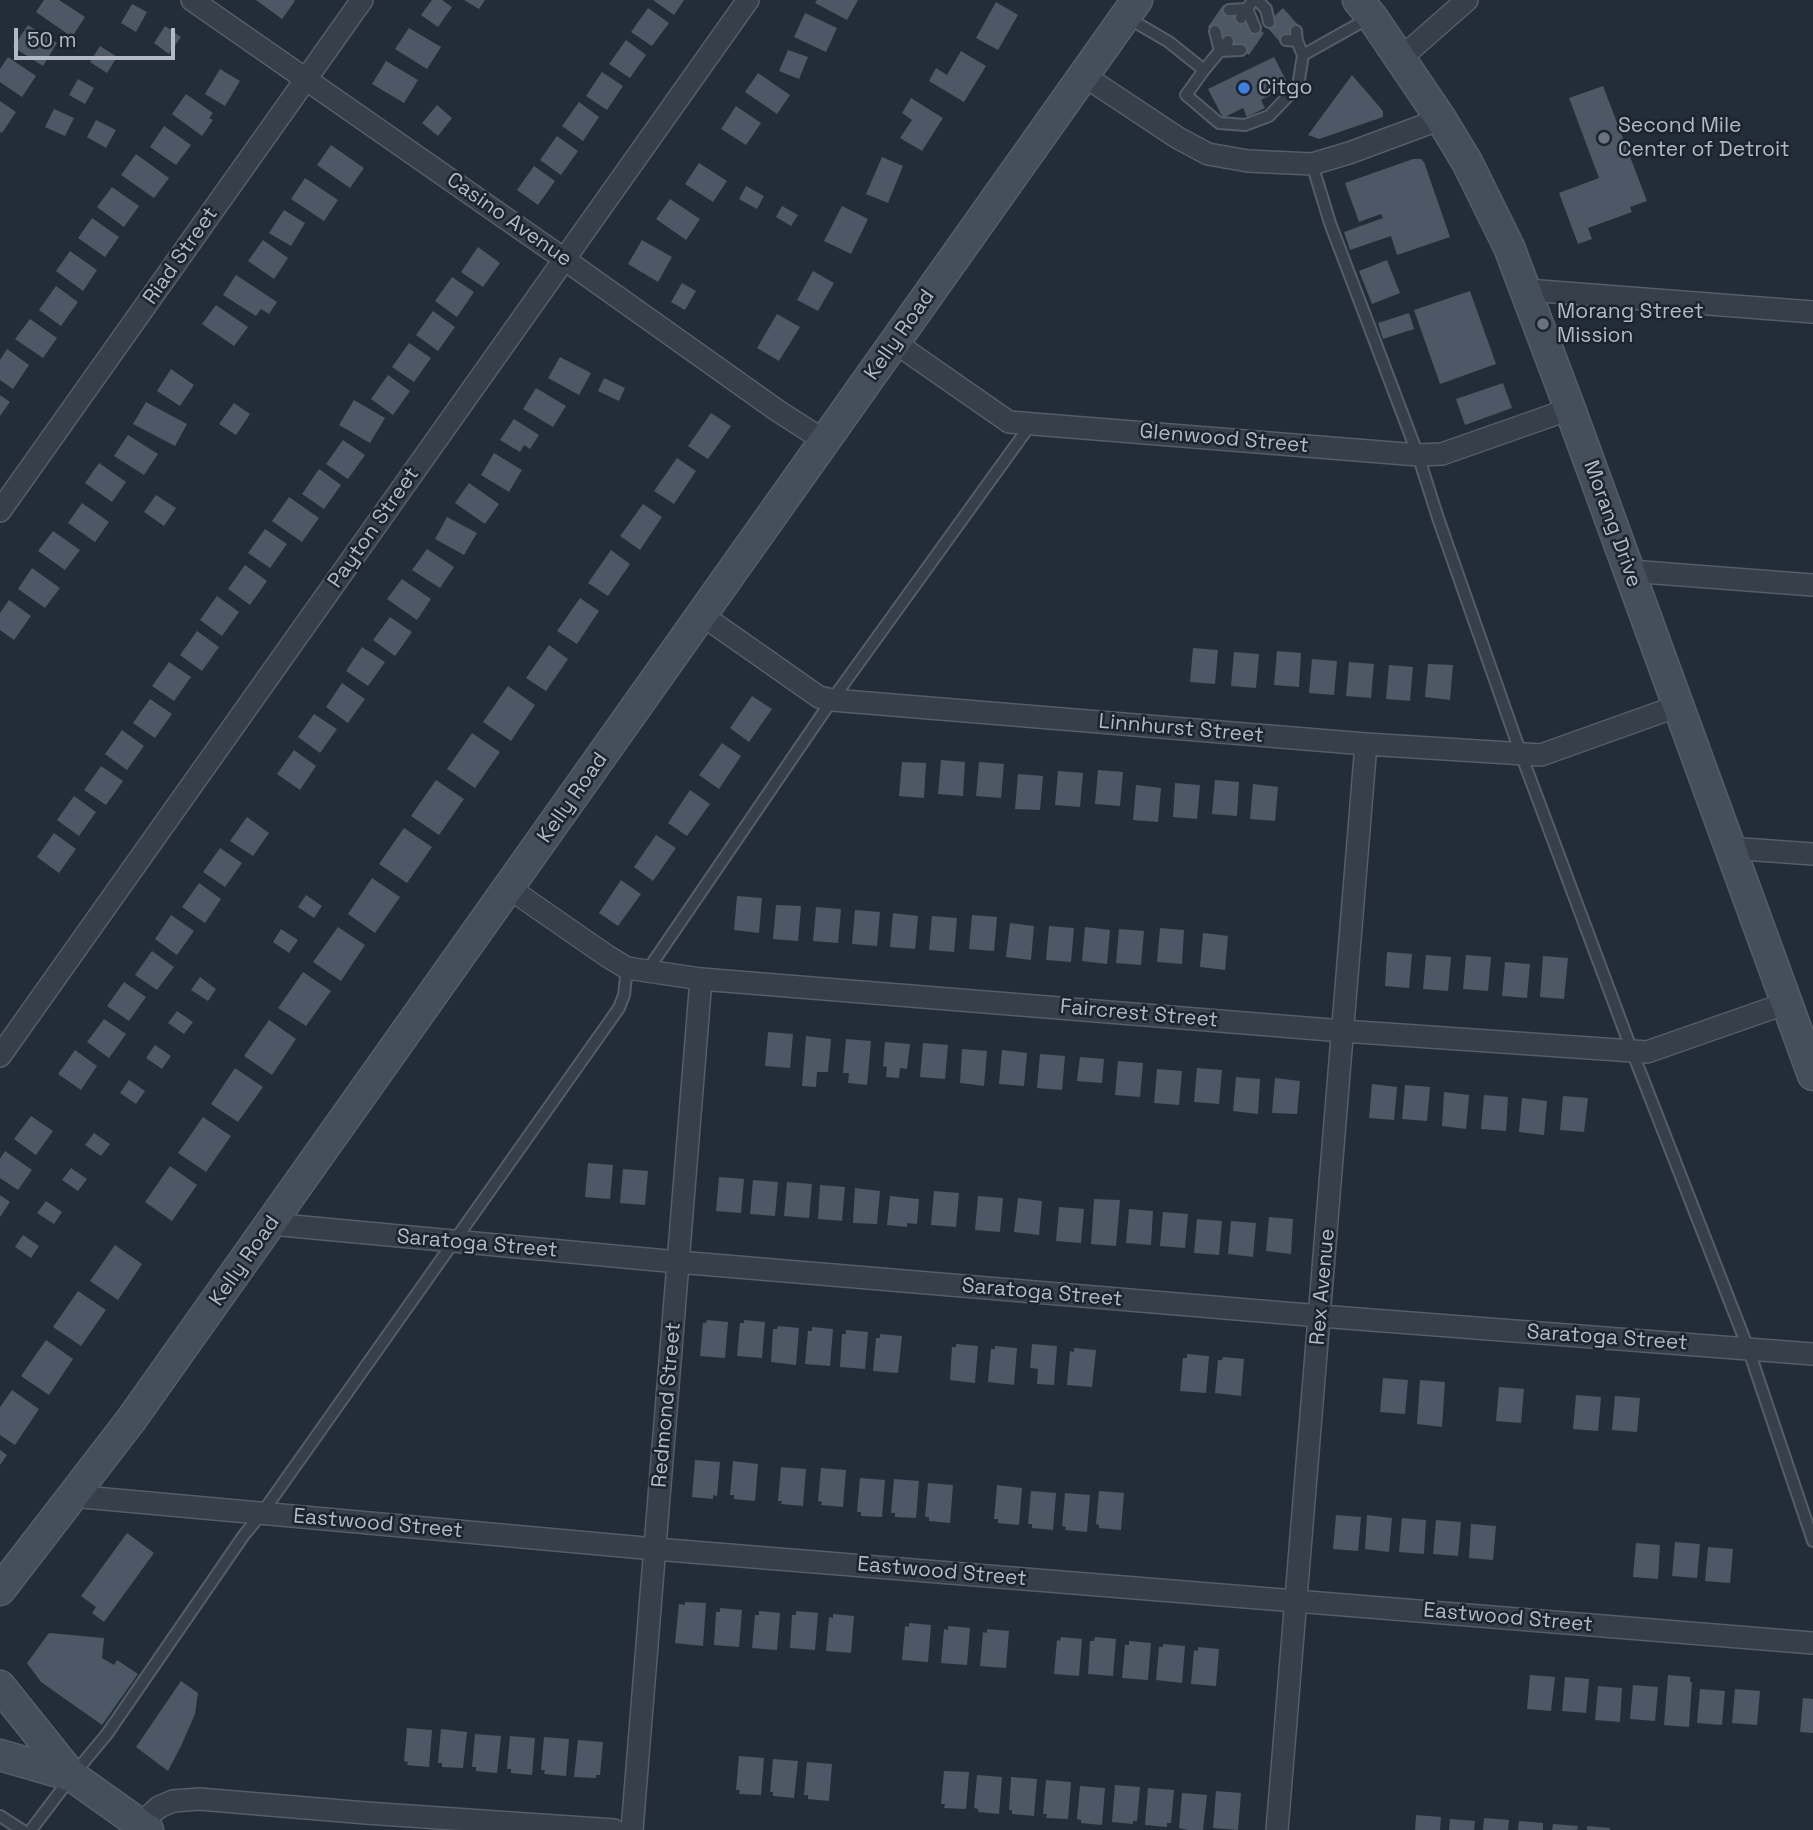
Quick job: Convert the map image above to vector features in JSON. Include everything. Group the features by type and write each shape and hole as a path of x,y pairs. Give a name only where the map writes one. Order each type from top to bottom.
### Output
{"street":[{"name":"Casino Avenue","path":"192,0 565,259 778,411 825,441"},
{"name":"Riad Street","path":"0,512 362,0"},
{"name":"Payton Street","path":"0,1056 748,0"},
{"path":"1401,58 1467,0"},
{"name":"Kelly Road","path":"0,1590 131,1420 1131,8"},
{"name":"Morang Drive","path":"1365,8 1441,118 1489,204 1527,290 1813,1075"},
{"path":"1083,75 1178,138 1209,154 1248,161 1312,164 1441,118"},
{"path":"1527,290 1813,312"},
{"name":"Glenwood Street","path":"894,342 1009,422 1418,455 1442,454 1570,409"},
{"path":"1630,571 1813,586"},
{"name":"Linnhurst Street","path":"702,615 819,697 832,700 1366,744 1541,755 1678,706"},
{"name":"Rex Avenue","path":"1278,1830 1366,744"},
{"path":"1730,848 1813,855"},
{"name":"Faircrest Street","path":"509,888 607,956 637,970 701,979 1343,1031 1647,1052 1787,1003"},
{"name":"Redmond Street","path":"632,1830 701,979"},
{"name":"Saratoga Street","path":"271,1224 678,1262 1813,1354"},
{"name":"Eastwood Street","path":"72,1496 655,1549 1813,1643"},
{"path":"0,1686 72,1776 141,1828 159,1807 173,1801 199,1799 614,1830"},
{"path":"0,1755 72,1776"}],"lane":[{"path":"1249,7 1255,28"},
{"path":"1229,9 1249,7 1279,12"},
{"path":"1131,8 1204,70"},
{"path":"1303,55 1365,8"},
{"path":"1266,9 1269,22"},
{"path":"1214,31 1220,51"},
{"path":"1228,41 1186,94 1219,123 1245,125 1269,116 1298,86 1303,55 1293,37"},
{"path":"1220,51 1241,50"},
{"path":"1312,164 1329,223 1418,455 1437,518 1521,754 1632,1051 1748,1348 1813,1541"},
{"path":"31,1830 107,1734 244,1535 619,1008 637,970 1031,424"},
{"path":"0,1816 22,1830"}],"building":[{"path":"44,0 59,0 85,17 72,37 36,12"},
{"path":"256,0 294,0 295,1 282,19"},
{"path":"432,0 442,0 452,7 438,27 421,15"},
{"path":"464,0 485,0 479,9"},
{"path":"653,0 684,0 674,15"},
{"path":"817,0 858,0 847,20 815,3"},
{"path":"996,2 1018,15 998,50 976,38"},
{"path":"132,4 147,12 136,32 121,23"},
{"path":"1223,5 1264,33 1249,55 1208,27"},
{"path":"648,8 669,23 652,46 631,32"},
{"path":"1283,8 1300,27 1281,43 1265,25"},
{"path":"805,13 837,28 826,52 794,37"},
{"path":"28,25 57,43 43,66 13,47"},
{"path":"165,26 181,37 169,54 154,43"},
{"path":"409,28 441,47 427,69 395,49"},
{"path":"626,40 646,55 630,78 609,64"},
{"path":"100,46 117,57 107,73 90,62"},
{"path":"788,50 808,57 799,79 779,71"},
{"path":"961,51 986,66 964,102 929,81 936,68 947,75"},
{"path":"8,57 36,76 22,97 0,82 0,69"},
{"path":"1274,57 1289,86 1261,100 1265,108 1247,117 1243,108 1223,118 1208,89"},
{"path":"386,61 418,80 404,103 372,84"},
{"path":"220,69 240,81 225,106 205,94"},
{"path":"602,72 623,86 607,110 586,96"},
{"path":"758,73 790,95 777,114 745,92"},
{"path":"1352,75 1383,111 1383,117 1319,139 1308,135"},
{"path":"78,79 94,88 85,104 69,95"},
{"name":"Second Mile Center of Detroit","path":"1603,86 1647,201 1630,207 1632,212 1588,228 1592,239 1578,244 1559,193 1599,178 1569,98"},
{"path":"186,94 213,113 209,118 213,120 202,136 172,114"},
{"path":"911,98 943,118 922,151 900,138 912,120 902,113"},
{"path":"0,101 16,112 2,133 0,132"},
{"path":"579,102 599,117 583,141 562,126"},
{"path":"437,105 452,118 438,136 422,123"},
{"path":"736,106 761,123 746,145 721,129"},
{"path":"54,109 74,118 65,136 45,127"},
{"path":"96,120 116,130 106,148 87,137"},
{"path":"164,126 191,145 176,165 150,147"},
{"path":"557,136 578,151 561,175 540,160"},
{"path":"331,145 364,168 350,188 317,165"},
{"path":"136,154 169,178 154,198 121,175"},
{"path":"882,157 903,166 888,203 866,194"},
{"path":"1413,159 1421,159 1424,162 1450,237 1397,255 1391,236 1350,250 1344,232 1383,218 1381,214 1359,222 1345,183"},
{"path":"699,163 727,181 713,202 685,184"},
{"path":"534,166 555,181 538,205 517,190"},
{"path":"305,178 338,200 324,221 291,199"},
{"path":"746,186 764,196 757,209 739,199"},
{"path":"112,187 139,206 124,227 97,207"},
{"path":"670,199 700,219 686,240 656,219"},
{"path":"782,206 798,215 791,226 776,217"},
{"path":"842,206 868,219 851,254 824,241"},
{"path":"284,210 305,223 291,246 269,233"},
{"path":"92,218 119,237 105,257 78,238"},
{"path":"263,240 288,258 274,279 248,261"},
{"path":"642,240 672,257 658,282 628,264"},
{"path":"478,247 500,263 483,287 461,272"},
{"path":"70,251 97,270 83,291 56,271"},
{"path":"1387,260 1400,293 1372,304 1359,271"},
{"path":"813,271 834,283 818,311 797,300"},
{"path":"236,275 277,302 269,314 261,309 256,316 223,295"},
{"path":"452,277 474,292 457,317 435,301"},
{"path":"682,283 696,291 685,310 671,302"},
{"path":"56,286 78,302 61,326 39,310"},
{"path":"1470,291 1496,364 1440,384 1414,310"},
{"path":"216,305 248,327 234,346 202,324"},
{"path":"433,311 455,327 438,351 416,335"},
{"path":"1409,313 1414,329 1383,339 1378,323"},
{"path":"777,314 800,327 779,361 757,348"},
{"path":"30,319 57,338 43,358 15,339"},
{"path":"409,343 431,358 414,382 392,367"},
{"path":"7,349 29,365 13,389 0,380 0,360"},
{"path":"560,357 591,373 579,395 548,378"},
{"path":"171,369 194,385 180,406 157,391"},
{"path":"388,375 410,391 393,415 371,399"},
{"path":"604,378 625,388 619,401 598,391"},
{"path":"1503,383 1512,408 1465,425 1456,399"},
{"path":"536,388 566,406 553,427 523,409"},
{"path":"0,395 10,402 0,416"},
{"path":"354,400 385,418 370,443 339,425"},
{"path":"146,402 187,424 175,446 133,424"},
{"path":"234,403 250,414 236,435 219,424"},
{"path":"711,413 731,426 708,459 688,446"},
{"path":"514,419 539,435 530,449 524,445 520,452 500,440"},
{"path":"128,435 158,454 144,475 114,456"},
{"path":"343,440 365,455 348,479 326,464"},
{"path":"494,453 522,470 509,492 481,475"},
{"path":"677,458 696,471 674,504 654,491"},
{"path":"99,463 126,482 112,502 85,483"},
{"path":"319,469 341,485 324,509 302,494"},
{"path":"469,483 499,504 485,524 455,503"},
{"path":"156,495 176,508 164,526 144,512"},
{"path":"289,497 319,518 302,542 272,521"},
{"path":"82,503 109,522 95,542 68,523"},
{"path":"643,504 662,517 640,550 620,536"},
{"path":"447,517 477,533 464,555 435,539"},
{"path":"265,529 287,544 270,568 248,553"},
{"path":"53,531 80,550 65,570 38,551"},
{"path":"427,549 454,567 440,588 412,570"},
{"path":"611,550 630,564 608,596 588,583"},
{"path":"245,565 267,581 250,605 228,589"},
{"path":"32,568 60,588 45,608 18,589"},
{"path":"402,579 431,599 417,620 387,599"},
{"path":"217,596 239,612 222,636 200,620"},
{"path":"580,598 599,611 577,644 557,631"},
{"path":"9,600 31,616 14,640 0,630 0,613"},
{"path":"390,617 412,632 395,656 373,640"},
{"path":"197,631 219,647 202,671 180,655"},
{"path":"549,645 568,659 546,691 526,678"},
{"path":"362,647 385,662 368,686 346,671"},
{"path":"1193,648 1218,650 1215,684 1190,682"},
{"path":"1277,651 1301,653 1299,687 1274,685"},
{"path":"1234,652 1259,654 1256,688 1231,686"},
{"path":"1312,659 1337,661 1334,695 1309,693"},
{"path":"169,662 191,677 174,701 152,686"},
{"path":"1349,662 1374,664 1371,698 1346,696"},
{"path":"1428,664 1453,665 1450,700 1425,697"},
{"path":"1389,665 1413,667 1410,701 1386,699"},
{"path":"342,683 365,699 348,723 326,707"},
{"path":"508,686 535,705 511,741 483,722"},
{"path":"752,696 772,709 749,742 730,728"},
{"path":"150,699 172,714 155,738 133,723"},
{"path":"314,714 337,729 320,753 298,737"},
{"path":"122,730 144,746 127,770 105,754"},
{"path":"472,733 500,752 475,788 447,769"},
{"path":"722,743 741,756 719,789 699,775"},
{"path":"294,750 316,766 300,790 277,774"},
{"path":"941,760 965,762 963,796 938,794"},
{"path":"902,762 926,763 924,798 899,796"},
{"path":"979,762 1004,764 1001,798 976,796"},
{"path":"101,766 123,781 106,805 84,790"},
{"path":"1098,770 1123,772 1120,806 1095,804"},
{"path":"1058,771 1083,773 1080,807 1055,805"},
{"path":"1018,774 1043,776 1040,810 1015,809"},
{"path":"436,780 464,799 439,835 411,816"},
{"path":"1215,780 1239,782 1237,816 1212,814"},
{"path":"1175,783 1200,785 1197,819 1173,817"},
{"path":"1253,784 1278,787 1275,821 1250,819"},
{"path":"1136,785 1161,788 1158,822 1133,820"},
{"path":"690,790 710,804 687,836 668,823"},
{"path":"74,796 96,812 79,836 57,820"},
{"path":"247,817 269,833 253,856 230,841"},
{"path":"404,828 432,847 407,883 379,864"},
{"path":"54,833 76,849 59,873 37,857"},
{"path":"656,835 676,848 653,881 634,867"},
{"path":"220,848 242,863 225,887 203,872"},
{"path":"372,878 400,897 375,933 348,914"},
{"path":"621,880 641,894 618,926 599,913"},
{"path":"199,883 221,899 205,923 182,907"},
{"path":"306,895 322,906 314,918 298,907"},
{"path":"737,896 762,898 759,933 734,930"},
{"path":"776,905 801,906 798,941 773,939"},
{"path":"816,907 841,909 838,943 813,941"},
{"path":"855,910 880,912 877,946 852,944"},
{"path":"893,913 918,916 915,949 890,947"},
{"path":"171,915 194,931 177,955 155,939"},
{"path":"972,915 997,917 994,951 969,949"},
{"path":"932,916 957,918 954,952 929,950"},
{"path":"1010,923 1034,926 1031,960 1006,957"},
{"path":"1049,926 1074,928 1071,962 1046,960"},
{"path":"338,927 365,945 341,981 313,962"},
{"path":"1085,927 1110,930 1107,964 1082,961"},
{"path":"1160,928 1184,930 1182,964 1157,962"},
{"path":"281,929 298,940 289,953 273,942"},
{"path":"1119,929 1144,931 1141,965 1116,963"},
{"path":"1203,933 1228,936 1225,970 1200,967"},
{"path":"152,951 174,967 157,990 135,975"},
{"path":"1387,952 1412,954 1409,988 1385,986"},
{"path":"1426,955 1451,957 1448,991 1423,989"},
{"path":"1466,955 1491,957 1488,991 1463,989"},
{"path":"1543,956 1568,958 1564,999 1540,997"},
{"path":"1505,962 1530,964 1527,998 1502,996"},
{"path":"303,972 331,991 306,1026 278,1008"},
{"path":"200,977 216,989 208,1001 191,990"},
{"path":"124,982 146,997 129,1021 107,1006"},
{"path":"177,1011 193,1022 184,1034 168,1023"},
{"path":"104,1019 126,1034 109,1058 87,1042"},
{"path":"269,1020 296,1039 272,1075 244,1056"},
{"path":"768,1032 793,1034 790,1068 765,1066"},
{"path":"806,1036 831,1039 828,1072 817,1072 816,1087 802,1086"},
{"path":"846,1039 871,1041 867,1085 848,1083 849,1073 843,1073"},
{"path":"885,1042 910,1044 907,1069 900,1068 899,1078 886,1077 887,1067 883,1066"},
{"path":"923,1043 948,1045 945,1079 920,1077"},
{"path":"155,1045 171,1056 162,1069 146,1058"},
{"path":"962,1049 987,1051 984,1086 960,1083"},
{"path":"75,1050 97,1066 81,1090 58,1074"},
{"path":"1002,1050 1027,1053 1024,1086 999,1084"},
{"path":"1040,1054 1065,1056 1062,1090 1037,1088"},
{"path":"1080,1057 1104,1059 1102,1083 1077,1081"},
{"path":"1118,1061 1143,1063 1140,1097 1115,1095"},
{"path":"235,1068 263,1087 238,1122 211,1104"},
{"path":"1197,1068 1222,1070 1219,1104 1194,1102"},
{"path":"1157,1069 1182,1071 1179,1105 1154,1103"},
{"path":"1236,1077 1260,1079 1258,1114 1233,1111"},
{"path":"1275,1078 1300,1081 1297,1114 1272,1113"},
{"path":"129,1080 145,1091 136,1104 120,1093"},
{"path":"1372,1084 1397,1087 1394,1120 1369,1118"},
{"path":"1405,1085 1430,1087 1427,1121 1402,1119"},
{"path":"1444,1092 1469,1095 1466,1129 1442,1126"},
{"path":"1484,1095 1508,1097 1506,1131 1481,1129"},
{"path":"1563,1096 1588,1098 1584,1132 1560,1130"},
{"path":"1522,1098 1547,1101 1544,1135 1519,1132"},
{"path":"31,1116 53,1131 36,1155 14,1139"},
{"path":"203,1117 231,1136 206,1172 178,1153"},
{"path":"94,1133 110,1144 101,1156 85,1145"},
{"path":"5,1151 32,1170 18,1190 0,1178 0,1159"},
{"path":"588,1163 613,1165 610,1199 585,1197"},
{"path":"170,1166 197,1185 172,1221 145,1202"},
{"path":"71,1168 87,1179 78,1191 62,1180"},
{"path":"623,1169 648,1171 645,1205 620,1203"},
{"path":"719,1177 744,1179 741,1213 716,1211"},
{"path":"753,1180 778,1182 775,1216 750,1214"},
{"path":"787,1182 812,1184 809,1218 784,1216"},
{"path":"820,1185 845,1187 842,1221 818,1219"},
{"path":"855,1188 880,1191 877,1224 853,1223"},
{"path":"934,1191 959,1193 956,1227 931,1225"},
{"path":"0,1195 10,1202 0,1217"},
{"path":"890,1196 919,1199 917,1224 907,1223 907,1227 887,1225"},
{"path":"978,1196 1003,1198 1000,1232 975,1230"},
{"path":"1018,1198 1042,1201 1039,1235 1014,1232"},
{"path":"1094,1199 1120,1200 1116,1246 1091,1244"},
{"path":"46,1201 62,1212 54,1224 37,1213"},
{"path":"1059,1207 1084,1209 1081,1243 1056,1241"},
{"path":"1129,1209 1153,1211 1151,1245 1126,1243"},
{"path":"1163,1212 1188,1214 1185,1248 1160,1246"},
{"path":"1269,1217 1293,1219 1291,1254 1266,1251"},
{"path":"1197,1219 1222,1221 1219,1255 1194,1253"},
{"path":"1231,1221 1256,1223 1253,1257 1228,1254"},
{"path":"23,1235 39,1246 31,1258 15,1247"},
{"path":"115,1245 142,1264 118,1300 90,1281"},
{"path":"78,1291 106,1310 81,1346 53,1327"},
{"path":"707,1320 728,1322 725,1358 700,1356 703,1323"},
{"path":"744,1320 765,1322 762,1358 737,1356 740,1323 744,1323"},
{"path":"778,1326 799,1328 796,1365 771,1362 773,1329"},
{"path":"812,1327 833,1329 830,1366 805,1364 808,1331 812,1331"},
{"path":"846,1330 868,1332 865,1369 840,1367 842,1334 846,1334"},
{"path":"880,1334 902,1336 898,1373 873,1371 876,1338 880,1338"},
{"path":"46,1340 73,1359 49,1395 21,1376"},
{"path":"956,1344 978,1346 975,1383 950,1380 952,1347 956,1347"},
{"path":"1032,1344 1057,1346 1054,1385 1037,1384 1038,1369 1030,1368"},
{"path":"995,1346 1017,1348 1014,1385 988,1382 991,1349 995,1349"},
{"path":"1074,1348 1096,1350 1092,1387 1067,1385 1070,1351 1074,1352"},
{"path":"1187,1354 1209,1356 1206,1393 1180,1391 1183,1358 1187,1358"},
{"path":"1223,1357 1244,1359 1241,1396 1215,1393 1218,1360"},
{"path":"1383,1378 1408,1380 1405,1414 1380,1412"},
{"path":"1420,1380 1445,1382 1442,1427 1417,1424"},
{"path":"1499,1387 1524,1389 1521,1423 1496,1421"},
{"path":"12,1390 39,1409 15,1445 0,1435 0,1407"},
{"path":"1576,1395 1601,1397 1598,1431 1573,1429"},
{"path":"1615,1396 1640,1398 1637,1432 1612,1430"},
{"path":"0,1450 7,1455 0,1465"},
{"path":"695,1460 720,1462 717,1496 713,1495 713,1499 692,1497"},
{"path":"733,1461 758,1464 755,1501 734,1499 734,1495 730,1495"},
{"path":"781,1467 806,1469 803,1506 781,1504 782,1501 778,1501"},
{"path":"821,1468 846,1470 843,1507 821,1505 822,1502 818,1501"},
{"path":"860,1478 885,1480 882,1517 861,1516 861,1512 857,1512"},
{"path":"894,1479 919,1481 916,1518 895,1517 895,1513 891,1513"},
{"path":"928,1483 953,1485 950,1523 929,1521 929,1517 925,1517"},
{"path":"997,1485 1022,1488 1019,1525 998,1523 998,1519 994,1519"},
{"path":"1031,1491 1056,1493 1053,1530 1032,1528 1032,1524 1028,1524"},
{"path":"1099,1491 1124,1493 1121,1530 1099,1528 1096,1524"},
{"path":"1065,1493 1090,1495 1087,1532 1065,1530 1066,1527 1062,1526"},
{"path":"1336,1515 1361,1517 1358,1551 1333,1549"},
{"path":"1367,1515 1392,1518 1389,1552 1365,1549"},
{"path":"1402,1518 1426,1520 1424,1554 1399,1552"},
{"path":"1436,1520 1461,1522 1458,1556 1433,1554"},
{"path":"1471,1524 1496,1526 1493,1560 1469,1558"},
{"path":"127,1533 154,1553 104,1622 92,1613 96,1607 81,1596"},
{"path":"1675,1542 1700,1544 1697,1578 1672,1576"},
{"path":"1636,1543 1660,1545 1658,1579 1633,1577"},
{"path":"1708,1547 1733,1549 1730,1583 1705,1581"},
{"path":"685,1602 706,1603 703,1646 675,1643 679,1604 685,1605"},
{"path":"720,1608 742,1610 739,1647 714,1645 716,1612 720,1612"},
{"path":"759,1611 780,1613 777,1650 752,1648 755,1615 759,1615"},
{"path":"796,1611 818,1613 815,1650 790,1648 792,1615 796,1615"},
{"path":"833,1614 854,1616 851,1653 826,1651 829,1617 833,1618"},
{"path":"909,1623 931,1625 928,1662 902,1660 905,1626 909,1627"},
{"path":"948,1626 970,1628 967,1665 941,1663 944,1629 948,1630"},
{"path":"987,1629 1009,1631 1006,1668 980,1666 983,1632 987,1633"},
{"path":"49,1633 104,1638 102,1658 114,1665 117,1660 138,1674 102,1725 41,1682 27,1663"},
{"path":"1061,1637 1082,1639 1079,1676 1054,1674 1057,1640 1060,1641"},
{"path":"1095,1637 1116,1639 1113,1676 1088,1674 1090,1641 1094,1641"},
{"path":"1129,1641 1151,1643 1148,1680 1122,1678 1125,1645 1129,1645"},
{"path":"1163,1644 1185,1646 1182,1683 1156,1680 1159,1647 1163,1647"},
{"path":"1198,1647 1219,1649 1216,1686 1191,1684 1194,1650 1198,1651"},
{"path":"1530,1675 1555,1677 1551,1711 1527,1709"},
{"path":"1668,1675 1690,1677 1689,1727 1664,1725"},
{"path":"1565,1677 1589,1679 1586,1713 1562,1711"},
{"path":"181,1681 198,1693 195,1714 168,1771 136,1747"},
{"path":"1633,1685 1658,1687 1655,1721 1630,1719"},
{"path":"1598,1686 1622,1688 1620,1722 1595,1720"},
{"path":"1700,1689 1725,1691 1722,1725 1697,1723"},
{"path":"1735,1689 1760,1691 1757,1725 1732,1723"},
{"path":"1803,1698 1813,1699 1813,1733 1800,1732"},
{"path":"407,1728 432,1730 429,1767 407,1765 408,1762 404,1761"},
{"path":"441,1729 467,1732 463,1768 442,1767 442,1763 438,1763"},
{"path":"475,1734 501,1736 497,1773 476,1771 476,1767 472,1767"},
{"path":"510,1736 535,1738 532,1775 511,1773 511,1769 507,1769"},
{"path":"544,1737 569,1739 566,1776 544,1774 545,1770 541,1770"},
{"path":"578,1740 603,1742 600,1775 596,1775 596,1778 574,1777"},
{"path":"739,1756 764,1758 761,1795 739,1794 740,1790 736,1790"},
{"path":"773,1759 798,1761 794,1798 773,1796 773,1792 770,1792"},
{"path":"807,1762 832,1764 829,1801 808,1799 808,1795 804,1795"},
{"path":"944,1771 969,1772 966,1809 944,1808 945,1804 941,1804"},
{"path":"977,1775 1002,1777 999,1814 978,1812 978,1809 974,1808"},
{"path":"1011,1777 1037,1779 1034,1816 1012,1814 1012,1810 1009,1810"},
{"path":"1046,1780 1071,1782 1068,1819 1046,1818 1047,1814 1043,1814"},
{"path":"1115,1785 1140,1787 1137,1821 1133,1821 1133,1824 1112,1822"},
{"path":"1080,1786 1105,1788 1102,1825 1081,1823 1081,1820 1077,1819"},
{"path":"1148,1788 1174,1790 1171,1823 1167,1823 1167,1827 1145,1825"},
{"path":"1216,1791 1241,1793 1238,1830 1213,1828"},
{"path":"1182,1793 1207,1795 1203,1830 1179,1828"},
{"path":"1416,1815 1441,1817 1440,1830 1415,1830"},
{"path":"1484,1818 1509,1820 1508,1830 1483,1830"},
{"path":"1450,1819 1475,1821 1474,1830 1449,1830"},
{"path":"1519,1821 1543,1823 1543,1830 1518,1830"},
{"path":"1553,1824 1578,1826 1577,1830 1552,1830"},
{"path":"1587,1826 1610,1828 1610,1830 1587,1830"}],"place":[{"name":"Citgo","path":"1244,88"},
{"name":"Second Mile Center of Detroit","path":"1604,138"},
{"name":"Morang Street Mission","path":"1543,324"}]}
